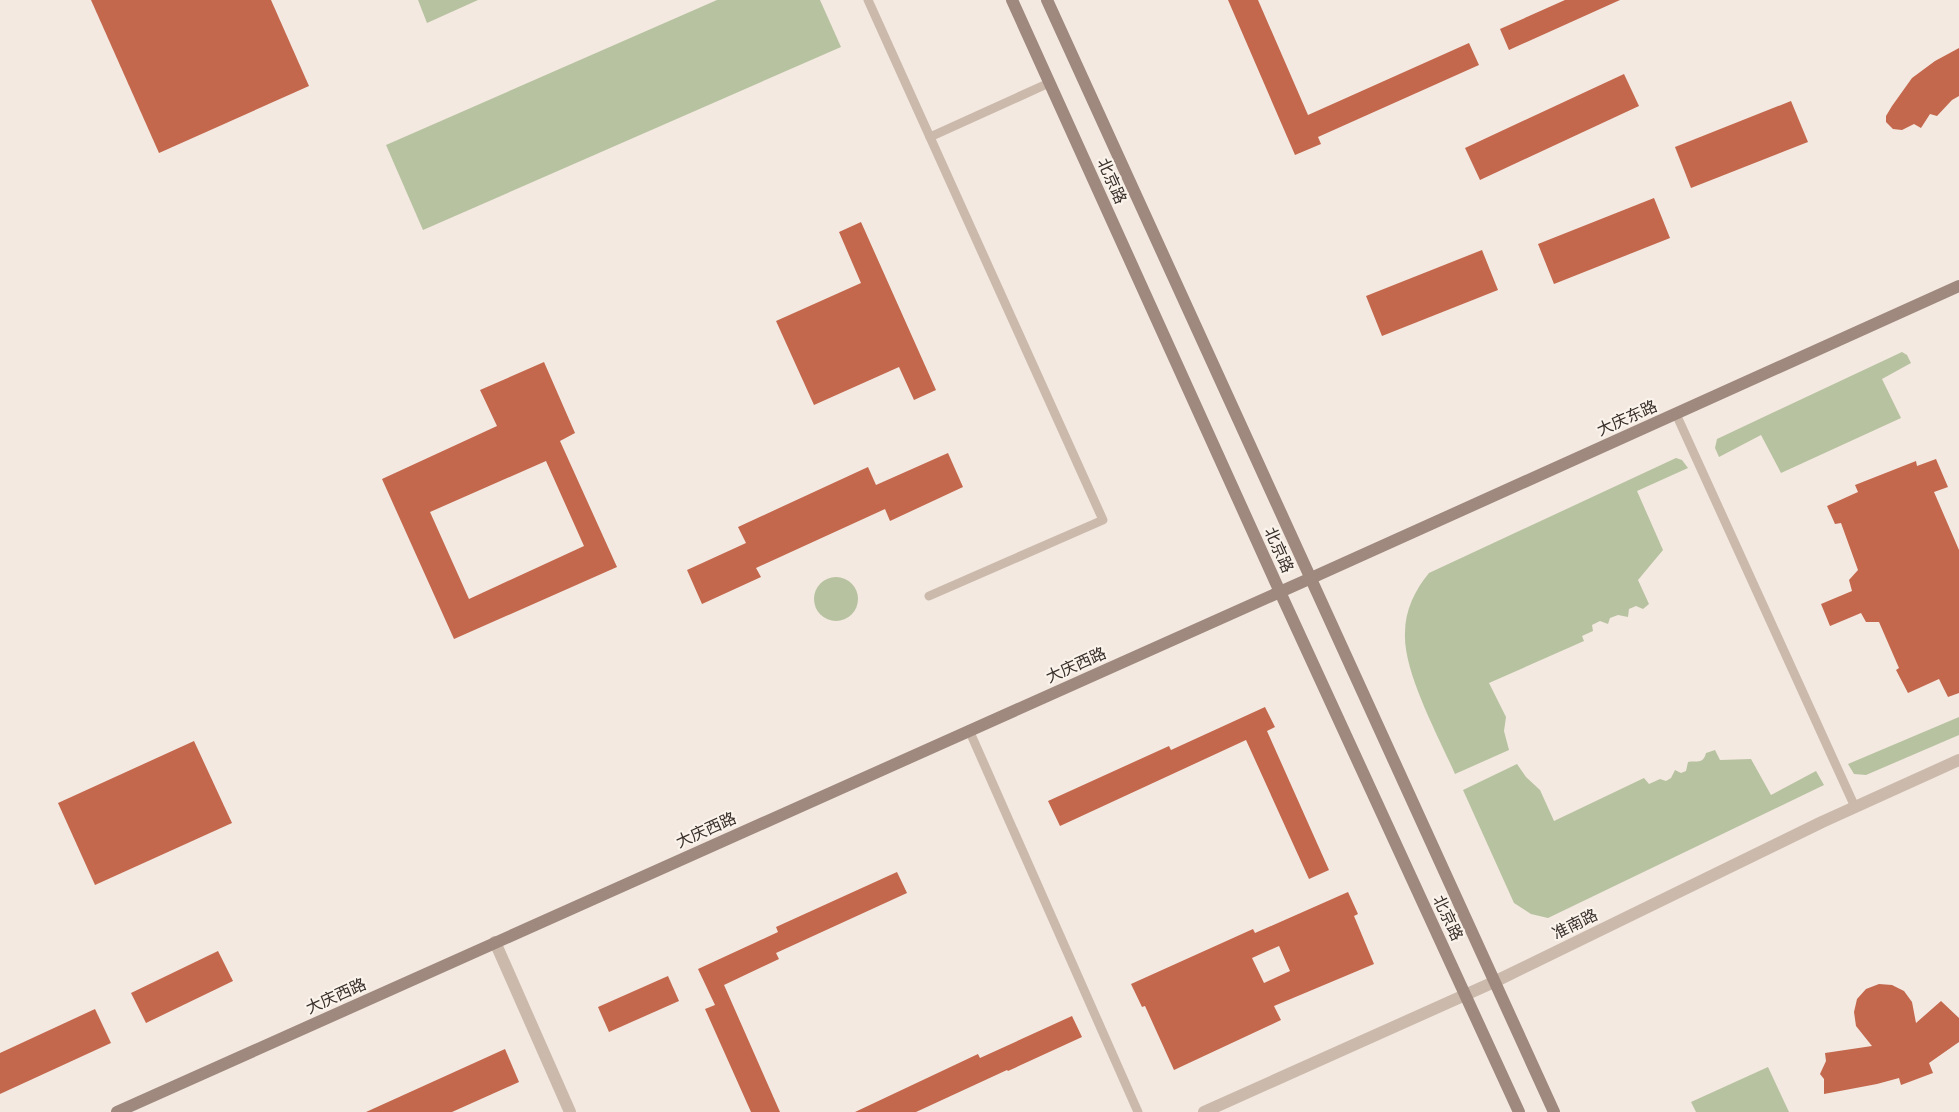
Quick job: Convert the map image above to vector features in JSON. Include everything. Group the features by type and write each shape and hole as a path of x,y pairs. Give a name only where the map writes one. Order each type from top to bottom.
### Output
{"main road":[{"name":"北京路","path":"1012,0 1280,592 1519,1112"},
{"name":"北京路","path":"1047,0 1309,579 1554,1112"},
{"name":"大庆东路","path":"1309,579 1959,286"},
{"name":"大庆西路","path":"117,1112 1309,579"}],"street":[{"name":"准南路","path":"1204,1112 1494,982 1855,807 1959,760"},
{"path":"495,942 570,1112"}],"lane":[{"path":"868,0 1104,520 929,596"},
{"path":"930,137 1049,83"},
{"path":"1676,414 1855,807"},
{"path":"970,730 1138,1112"}],"green space":[{"path":"418,0 478,0 427,23"},
{"path":"717,0 820,0 841,47 423,230 386,145"},
{"path":"1902,352 1907,355 1911,363 1882,379 1901,418 1781,473 1761,435 1719,457 1715,448 1717,439"},
{"path":"1676,458 1682,460 1688,468 1637,491 1663,550 1638,580 1649,604 1643,609 1636,606 1629,609 1628,617 1618,615 1610,618 1608,624 1600,621 1592,625 1593,631 1582,636 1584,641 1489,683 1506,717 1504,731 1509,750 1455,774 1423,704 1406,649 1405,625 1409,608 1415,593 1424,580 1429,573"},
{"path":"836,577 848,581 854,587 858,599 854,611 848,617 836,621 824,617 818,611 814,599 818,587 824,581"},
{"path":"1959,717 1959,735 1866,775 1854,774 1848,764"},
{"path":"1715,750 1720,760 1751,759 1771,795 1816,771 1824,785 1548,918 1531,914 1514,903 1463,790 1517,764 1526,777 1540,790 1554,821 1644,778 1649,784 1660,779 1666,781 1671,778 1675,770 1681,773 1686,771 1688,762 1701,761 1706,753"},
{"path":"1768,1067 1789,1112 1696,1112 1691,1102"}],"building":[{"path":"91,0 271,0 309,86 159,153"},
{"path":"1228,0 1258,0 1308,115 1469,43 1479,65 1318,137 1321,144 1295,155"},
{"path":"1565,0 1620,0 1509,50 1500,29"},
{"path":"1959,48 1959,96 1952,100 1937,116 1930,114 1921,128 1914,124 1902,130 1893,129 1886,122 1886,116 1912,78 1935,61"},
{"path":"1624,74 1639,106 1480,180 1465,148"},
{"path":"1791,101 1808,142 1691,188 1675,147"},
{"path":"1654,198 1670,238 1554,284 1538,244"},
{"path":"861,222 936,390 914,400 899,367 814,405 776,321 861,283 839,232"},
{"path":"1482,250 1498,290 1382,336 1366,296"},
{"path":"544,362 575,433 560,441 617,567 454,639 382,479 497,426 480,390","holes":["546,461 584,546 469,599 430,512"]},
{"path":"948,453 963,487 890,521 885,509 756,568 761,577 702,604 687,570 746,543 738,527 868,467 876,485"},
{"path":"1936,459 1948,487 1934,492 1959,550 1959,693 1948,697 1939,679 1908,693 1896,670 1899,668 1879,622 1866,622 1861,613 1830,626 1821,604 1852,591 1849,580 1858,570 1841,523 1835,524 1827,506 1858,492 1855,485 1916,461 1917,466"},
{"path":"1265,707 1275,727 1267,731 1329,870 1309,879 1246,740 1060,826 1048,801 1169,746 1171,750"},
{"path":"194,741 232,823 95,885 58,803"},
{"path":"897,872 907,893 776,953 779,959 724,985 780,1112 751,1112 705,1009 715,1005 698,969 778,932 776,927"},
{"path":"1348,892 1358,914 1354,916 1374,964 1274,1006 1281,1020 1174,1070 1145,1006 1142,1007 1131,984 1253,929 1255,933","holes":["1279,946 1290,971 1264,983 1252,958"]},
{"path":"218,951 233,981 146,1023 131,993"},
{"path":"668,976 679,1001 609,1032 598,1007"},
{"path":"1879,984 1892,985 1904,991 1912,1002 1916,1023 1941,1001 1959,1018 1959,1042 1929,1063 1933,1073 1901,1085 1899,1078 1824,1094 1824,1079 1820,1074 1826,1061 1825,1053 1872,1046 1856,1026 1854,1012 1857,999 1866,989"},
{"path":"95,1009 111,1043 0,1094 0,1053"},
{"path":"1072,1016 1082,1037 916,1112 855,1112 978,1054 980,1058"},
{"path":"505,1049 519,1082 452,1112 366,1112"}]}
